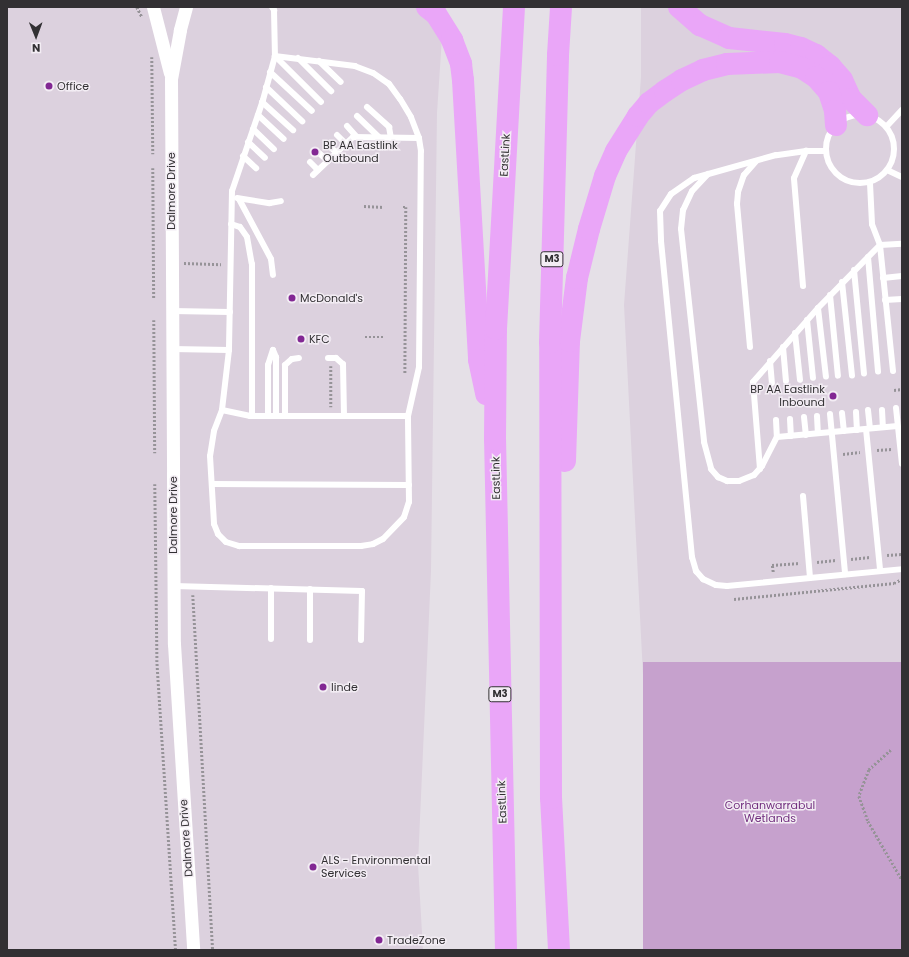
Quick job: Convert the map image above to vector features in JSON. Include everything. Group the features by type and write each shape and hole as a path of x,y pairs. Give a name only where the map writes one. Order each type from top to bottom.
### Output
{"highway":[{"path":"427,7 436,14 452,40 464,80 479,360 494,439"},
{"name":"EastLink","path":"506,950 494,439 496,329 514,7"},
{"name":"M3","path":"559,950 551,798 550,343 558,55 561,7"},
{"path":"679,7 700,25 728,38 785,44 801,48 816,55 830,66 842,80 851,99 867,115"},
{"path":"550,511 565,470 569,341 577,278 588,229 605,176 616,151 638,116 649,103 665,91 682,80 704,70 727,64 780,62 802,68 816,77 829,92 836,111 836,125"}],"street":[{"name":"Dalmore Drive","path":"153,7 171,79"},
{"name":"Dalmore Drive","path":"186,7 171,79 174,650 193,950"}],"lane":[{"path":"274,8 275,56 258,115 234,184 232,198 229,350 222,410 211,443 215,530 226,542 239,546 361,546 373,544 390,533 404,517 409,502 408,416 419,367 421,151 419,138 406,107 382,78 355,66 275,56"},
{"path":"275,56 321,102"},
{"path":"298,58 331,91"},
{"path":"319,61 341,82"},
{"path":"270,72 312,111"},
{"path":"266,87 302,120"},
{"path":"262,102 293,130"},
{"path":"367,107 389,127 391,138"},
{"path":"887,126 902,110"},
{"path":"258,115 284,139"},
{"path":"856,115 867,115 878,119 887,126 894,146 893,157 882,177 870,183 858,184 846,180 836,173 829,163 826,151 829,136 836,125 845,118 856,115"},
{"path":"357,116 380,138"},
{"path":"346,126 357,137"},
{"path":"253,129 274,149"},
{"path":"337,136 346,144"},
{"path":"313,175 353,137 419,138"},
{"path":"248,142 265,158"},
{"path":"328,145 337,153"},
{"path":"826,151 806,151 776,155 694,178 682,185 667,198 660,211 661,241 692,556 696,571 703,579 716,585 727,586 902,569"},
{"path":"803,286 794,178 806,151"},
{"path":"319,153 328,161"},
{"path":"243,156 256,168"},
{"path":"750,347 737,204 738,192 744,175 756,160"},
{"path":"310,162 318,170"},
{"path":"887,170 902,177"},
{"path":"711,172 692,191 683,210 681,229 704,442 711,469 718,477 727,480 739,481 754,475 760,469 777,438 776,420"},
{"path":"870,183 872,224 880,245 893,371"},
{"path":"232,198 270,203 281,201"},
{"path":"239,199 271,259 273,275"},
{"path":"231,224 240,227 247,237 252,264 252,416"},
{"path":"760,469 753,382 770,361 842,282 880,245 902,244"},
{"path":"868,257 878,372"},
{"path":"854,270 864,374"},
{"path":"883,278 902,276"},
{"path":"842,282 852,375"},
{"path":"830,295 838,376"},
{"path":"886,300 902,299"},
{"path":"818,308 826,377"},
{"path":"172,311 230,312"},
{"path":"807,320 813,378"},
{"path":"795,333 800,380"},
{"path":"783,347 786,382"},
{"path":"172,349 229,350"},
{"path":"268,416 268,365 273,350 276,357 276,416"},
{"path":"285,416 286,365 292,359 299,358"},
{"path":"330,360 336,358 343,364 344,416"},
{"path":"770,361 772,382"},
{"path":"896,408 902,464"},
{"path":"222,410 252,416 408,416"},
{"path":"868,410 868,429 880,570"},
{"path":"882,410 883,427"},
{"path":"856,412 857,430"},
{"path":"842,413 844,431"},
{"path":"830,414 845,574"},
{"path":"817,416 818,433"},
{"path":"804,417 806,435"},
{"path":"790,419 791,436"},
{"path":"777,438 898,426"},
{"path":"212,484 409,485"},
{"path":"803,496 810,578"},
{"path":"174,586 362,591 361,640"},
{"path":"271,588 271,639"},
{"path":"310,589 310,640"}],"path":[{"path":"136,7 144,22"},
{"path":"151,54 153,154"},
{"path":"153,168 154,298"},
{"path":"364,206 384,207"},
{"path":"404,207 406,207 405,374"},
{"path":"184,263 221,264"},
{"path":"154,320 155,453"},
{"path":"365,337 383,337"},
{"path":"330,360 331,416"},
{"path":"894,390 902,389"},
{"path":"155,484 157,660 176,950"},
{"path":"775,595 772,565 902,554"},
{"path":"734,599 894,583 902,580"},
{"path":"193,586 194,645 213,950"},
{"path":"890,750 869,770 859,796 868,821 902,880"}],"shaded area":[{"path":"7,7 444,7 437,113 431,571 418,864 423,950 7,950"},
{"path":"641,7 902,7 902,662 643,675 624,305 641,77"}],"green space":[{"name":"Corhanwarrabul Wetlands","path":"643,662 902,662 902,950 643,950"}],"place":[{"name":"Office","path":"49,86"},
{"name":"BP AA Eastlink Outbound","path":"315,152"},
{"name":"McDonald's","path":"292,298"},
{"name":"KFC","path":"301,339"},
{"name":"BP AA Eastlink Inbound","path":"833,396"},
{"name":"linde","path":"323,687"},
{"name":"ALS - Environmental Services","path":"313,867"},
{"name":"TradeZone","path":"379,940"}]}
